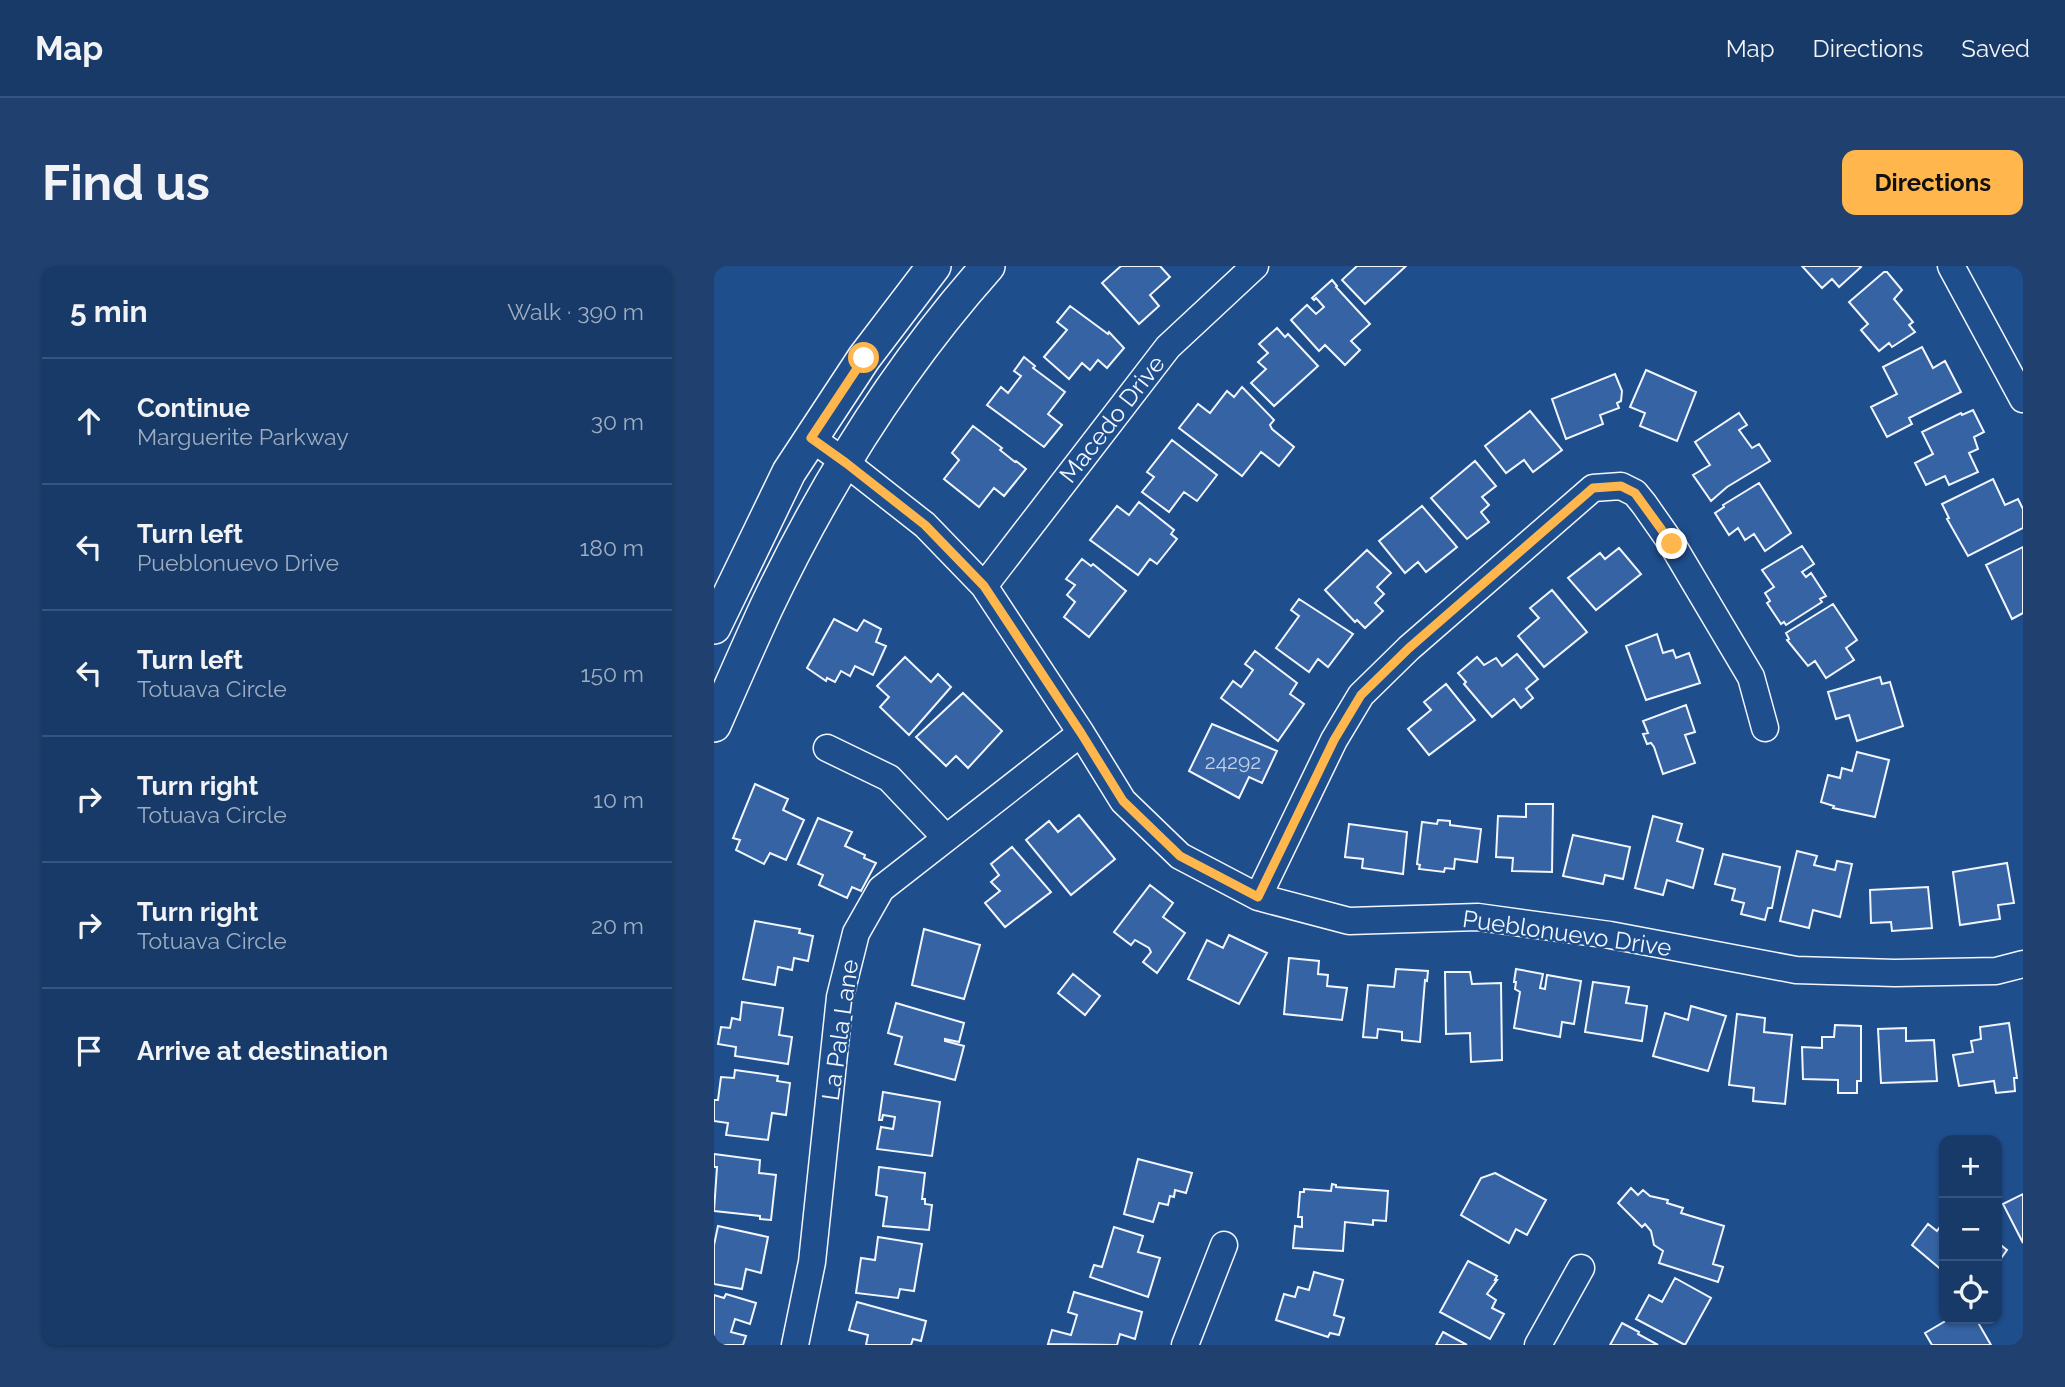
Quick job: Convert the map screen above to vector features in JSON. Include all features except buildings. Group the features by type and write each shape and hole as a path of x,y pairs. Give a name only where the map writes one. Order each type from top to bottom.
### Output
{"main road":[{"path":"714,627 789,472 864,358 934,266"},
{"path":"714,725 767,607 829,490 895,384 957,301 988,266"}],"street":[{"name":"Macedo Drive","path":"984,586 1168,346 1255,266"},
{"path":"1951,266 2023,399"},
{"name":"Pueblonuevo Drive","path":"811,438 925,525 984,586 1123,801 1180,856 1258,897 1349,921 1478,917 1611,935 1796,970 1895,973 1996,971 2023,964"},
{"path":"1258,897 1334,740 1361,695 1409,648 1593,488 1621,486 1635,493 1644,504 1672,544 1751,677 1765,728"},
{"name":"La Pala Lane","path":"795,1345 812,1262 840,997 856,933 881,889 1081,733"},
{"path":"827,748 889,778 946,838"},
{"path":"1185,1345 1224,1245"},
{"path":"1538,1345 1581,1268"}],"route":[{"path":"864,358 811,438 925,525 984,586 1123,801 1180,856 1258,897 1334,740 1361,695 1409,648 1593,488 1621,486 1635,493 1672,544"}]}
